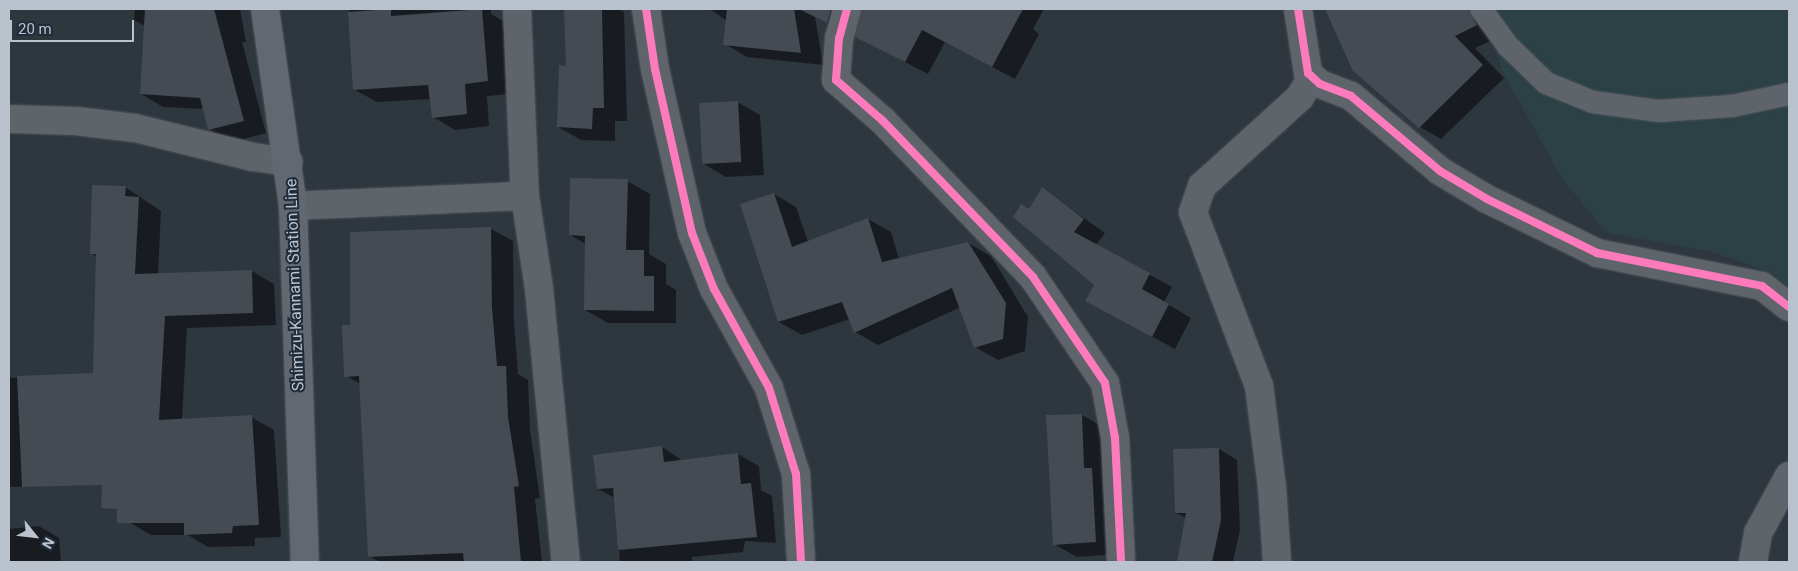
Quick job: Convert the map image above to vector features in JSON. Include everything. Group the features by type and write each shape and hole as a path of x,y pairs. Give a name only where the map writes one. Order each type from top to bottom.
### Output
{"main road":[{"name":"Shimizu-Kannami Station Line","path":"266,9 289,162 293,206 305,562"}],"street":[{"path":"517,9 525,196 539,289 566,562"},
{"path":"646,9 655,70 692,232 714,289 769,388 796,474 801,562"},
{"path":"847,9 839,38 836,80 883,121 1033,276 1105,383 1115,438 1122,562"},
{"path":"1298,9 1308,72 1312,77 1320,84 1351,96 1440,171 1487,199 1597,253 1762,286 1789,307"},
{"path":"1277,562 1272,488 1259,386 1193,212 1202,186 1300,97 1312,77"},
{"path":"9,119 76,121 135,128 253,157 289,162"},
{"path":"293,206 525,196"},
{"path":"1753,562 1758,533 1789,476"}],"lane":[{"path":"1481,9 1508,46 1546,83 1593,102 1659,111 1732,106 1789,94"}],"green space":[{"path":"1484,9 1789,9 1789,289 1774,274 1710,251 1607,233 1563,180 1502,71"}],"building":[{"path":"145,9 214,9 244,121 208,130 200,98 140,94"},
{"path":"391,9 391,16 482,9 488,81 465,84 467,114 432,118 428,85 353,90 348,12"},
{"path":"564,9 602,9 604,108 593,108 592,129 557,127 559,65 566,66"},
{"path":"727,9 794,9 801,53 723,45"},
{"path":"799,9 831,9 827,23"},
{"path":"862,9 1023,9 992,67 922,30 905,62 855,37"},
{"path":"1325,9 1468,9 1477,25 1455,36 1483,65 1419,128 1353,71"},
{"path":"738,101 741,162 702,164 699,103"},
{"path":"570,178 628,179 626,250 644,250 644,276 654,276 654,311 584,310 585,236 569,235"},
{"path":"92,185 126,186 125,196 139,197 135,274 252,270 253,313 165,316 159,420 252,415 259,525 233,526 232,533 184,535 184,523 117,523 117,509 101,508 102,485 22,487 17,376 93,373 96,254 90,254"},
{"path":"1042,187 1084,219 1074,232 1150,273 1142,289 1169,304 1152,337 1085,301 1094,285 1013,217 1021,204 1029,209"},
{"path":"774,193 792,247 868,218 882,262 968,242 1006,303 1003,339 974,348 952,288 854,333 842,302 778,322 740,204"},
{"path":"491,227 492,308 497,366 506,366 508,417 519,486 514,487 521,562 464,562 463,553 368,557 359,376 344,377 342,325 350,325 350,232"},
{"path":"1082,414 1084,468 1092,468 1096,542 1053,545 1046,415"},
{"path":"662,446 664,462 738,453 741,484 751,483 757,537 618,550 613,488 597,489 593,455"},
{"path":"1219,448 1221,520 1212,562 1177,562 1186,513 1175,513 1173,449"}],"cycle path":[{"path":"646,9 655,69 692,233 714,289 769,388 796,474 801,562"},
{"path":"847,9 839,38 836,80 883,121 1033,277 1105,383 1115,438 1121,562"},
{"path":"1298,9 1308,73 1320,84 1351,96 1440,171 1487,199 1597,253 1762,286 1789,307"}]}
